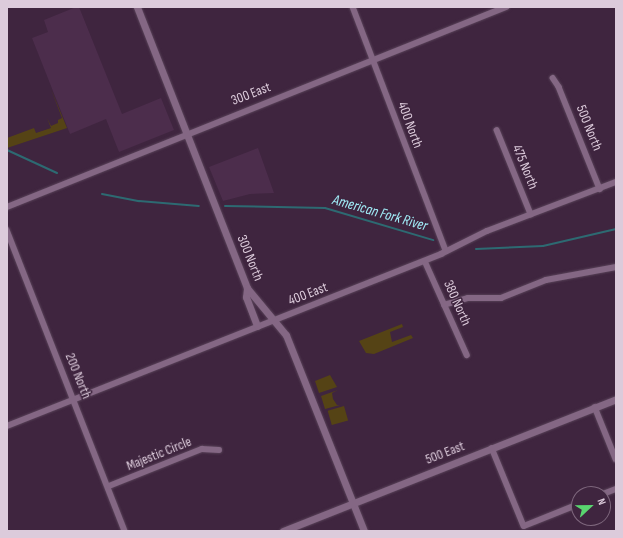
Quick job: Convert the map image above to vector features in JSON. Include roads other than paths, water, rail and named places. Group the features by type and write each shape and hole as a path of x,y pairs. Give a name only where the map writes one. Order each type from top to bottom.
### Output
{"street":[{"name":"300 North","path":"137,7 247,288 282,329 289,342 364,531"},
{"name":"400 North","path":"353,7 446,251"},
{"name":"300 East","path":"7,206 151,151 186,134 506,7"},
{"name":"500 North","path":"553,78 560,87 600,189"},
{"name":"475 North","path":"498,130 530,214"},
{"name":"400 East","path":"7,426 424,260 446,251 469,238 616,182"},
{"name":"200 North","path":"7,230 75,399 125,531"},
{"name":"380 North","path":"424,260 467,355"},
{"path":"444,305 468,298 501,298 546,280 616,267"},
{"path":"247,288 246,297 257,326"},
{"name":"500 East","path":"283,531 616,399"},
{"path":"596,407 616,459"},
{"path":"492,448 524,526 571,507"},
{"name":"Majestic Circle","path":"109,486 202,449 219,450"}],"waterway":[{"name":"American Fork River","path":"7,150 57,173"},
{"name":"American Fork River","path":"102,194 139,201 199,206"},
{"name":"American Fork River","path":"225,206 325,208 433,240"},
{"name":"American Fork River","path":"476,249 543,246 616,229"}]}
